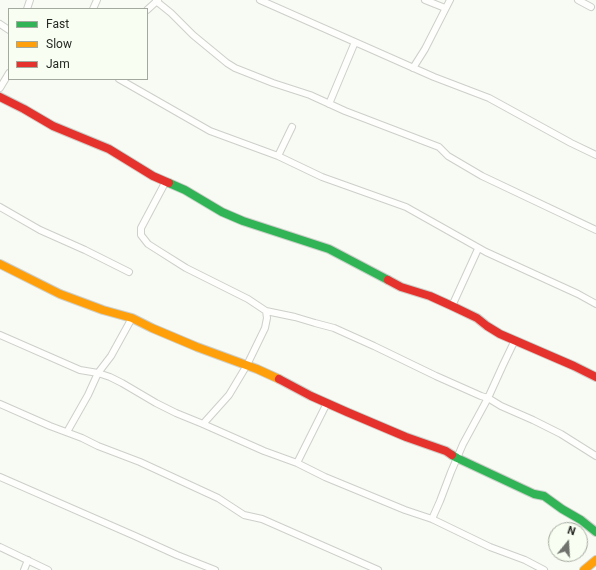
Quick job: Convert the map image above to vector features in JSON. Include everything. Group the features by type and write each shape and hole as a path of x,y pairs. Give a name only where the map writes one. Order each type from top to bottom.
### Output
{"street":[{"path":"260,0 447,83 489,98 596,155"},
{"path":"425,0 445,8"},
{"path":"413,68 425,49 450,0"},
{"path":"578,0 591,7"},
{"path":"148,9 157,1 193,35 235,68 273,83 310,95 370,122 391,128 439,147 448,156 482,176 596,230"},
{"path":"330,104 355,42"},
{"path":"0,88 8,75"},
{"path":"121,80 210,131 278,156 322,177 406,207 478,249 578,294 596,304"},
{"path":"0,97 53,126 109,149 153,176 186,190 222,212 243,221 329,249 401,287 430,296 452,306 477,318 500,334 596,377"},
{"path":"278,156 292,127"},
{"path":"166,181 142,228 141,236 148,244 186,268 248,299 266,312 295,317 334,328 550,428 596,456"},
{"path":"0,208 40,230 129,272"},
{"path":"452,306 478,249"},
{"path":"0,264 60,294 103,310 132,318 177,339 274,376 327,403 406,437 446,451 457,458 524,490 544,496 581,520 596,532"},
{"path":"204,424 229,395 247,365 265,328 267,318 266,312"},
{"path":"67,432 88,395 98,373 111,356 132,318"},
{"path":"0,335 80,370 98,373 122,383 176,413 391,504 432,519 490,547 526,560 544,570"},
{"path":"432,519 457,458 516,340"},
{"path":"297,463 327,403"},
{"path":"0,404 98,446 140,462 218,498 244,515 262,519 378,570"},
{"path":"0,477 177,555 215,570"},
{"path":"0,547 48,570"},
{"path":"24,570 28,560"},
{"path":"584,570 596,560"}],"traffic: fast":[{"path":"169,183 185,190 222,212 243,221 329,249 388,280"},
{"path":"452,455 534,494 544,496 581,520 596,532"}],"traffic: slow":[{"path":"0,264 60,294 103,310 132,318 197,347 257,369 279,379"},
{"path":"584,570 596,560"}],"traffic: jam":[{"path":"0,97 53,126 109,149 153,176 169,183"},
{"path":"388,280 401,287 430,296 452,306 477,318 500,334 596,377"},
{"path":"279,379 311,396 347,412 406,437 446,451 452,455"}]}
